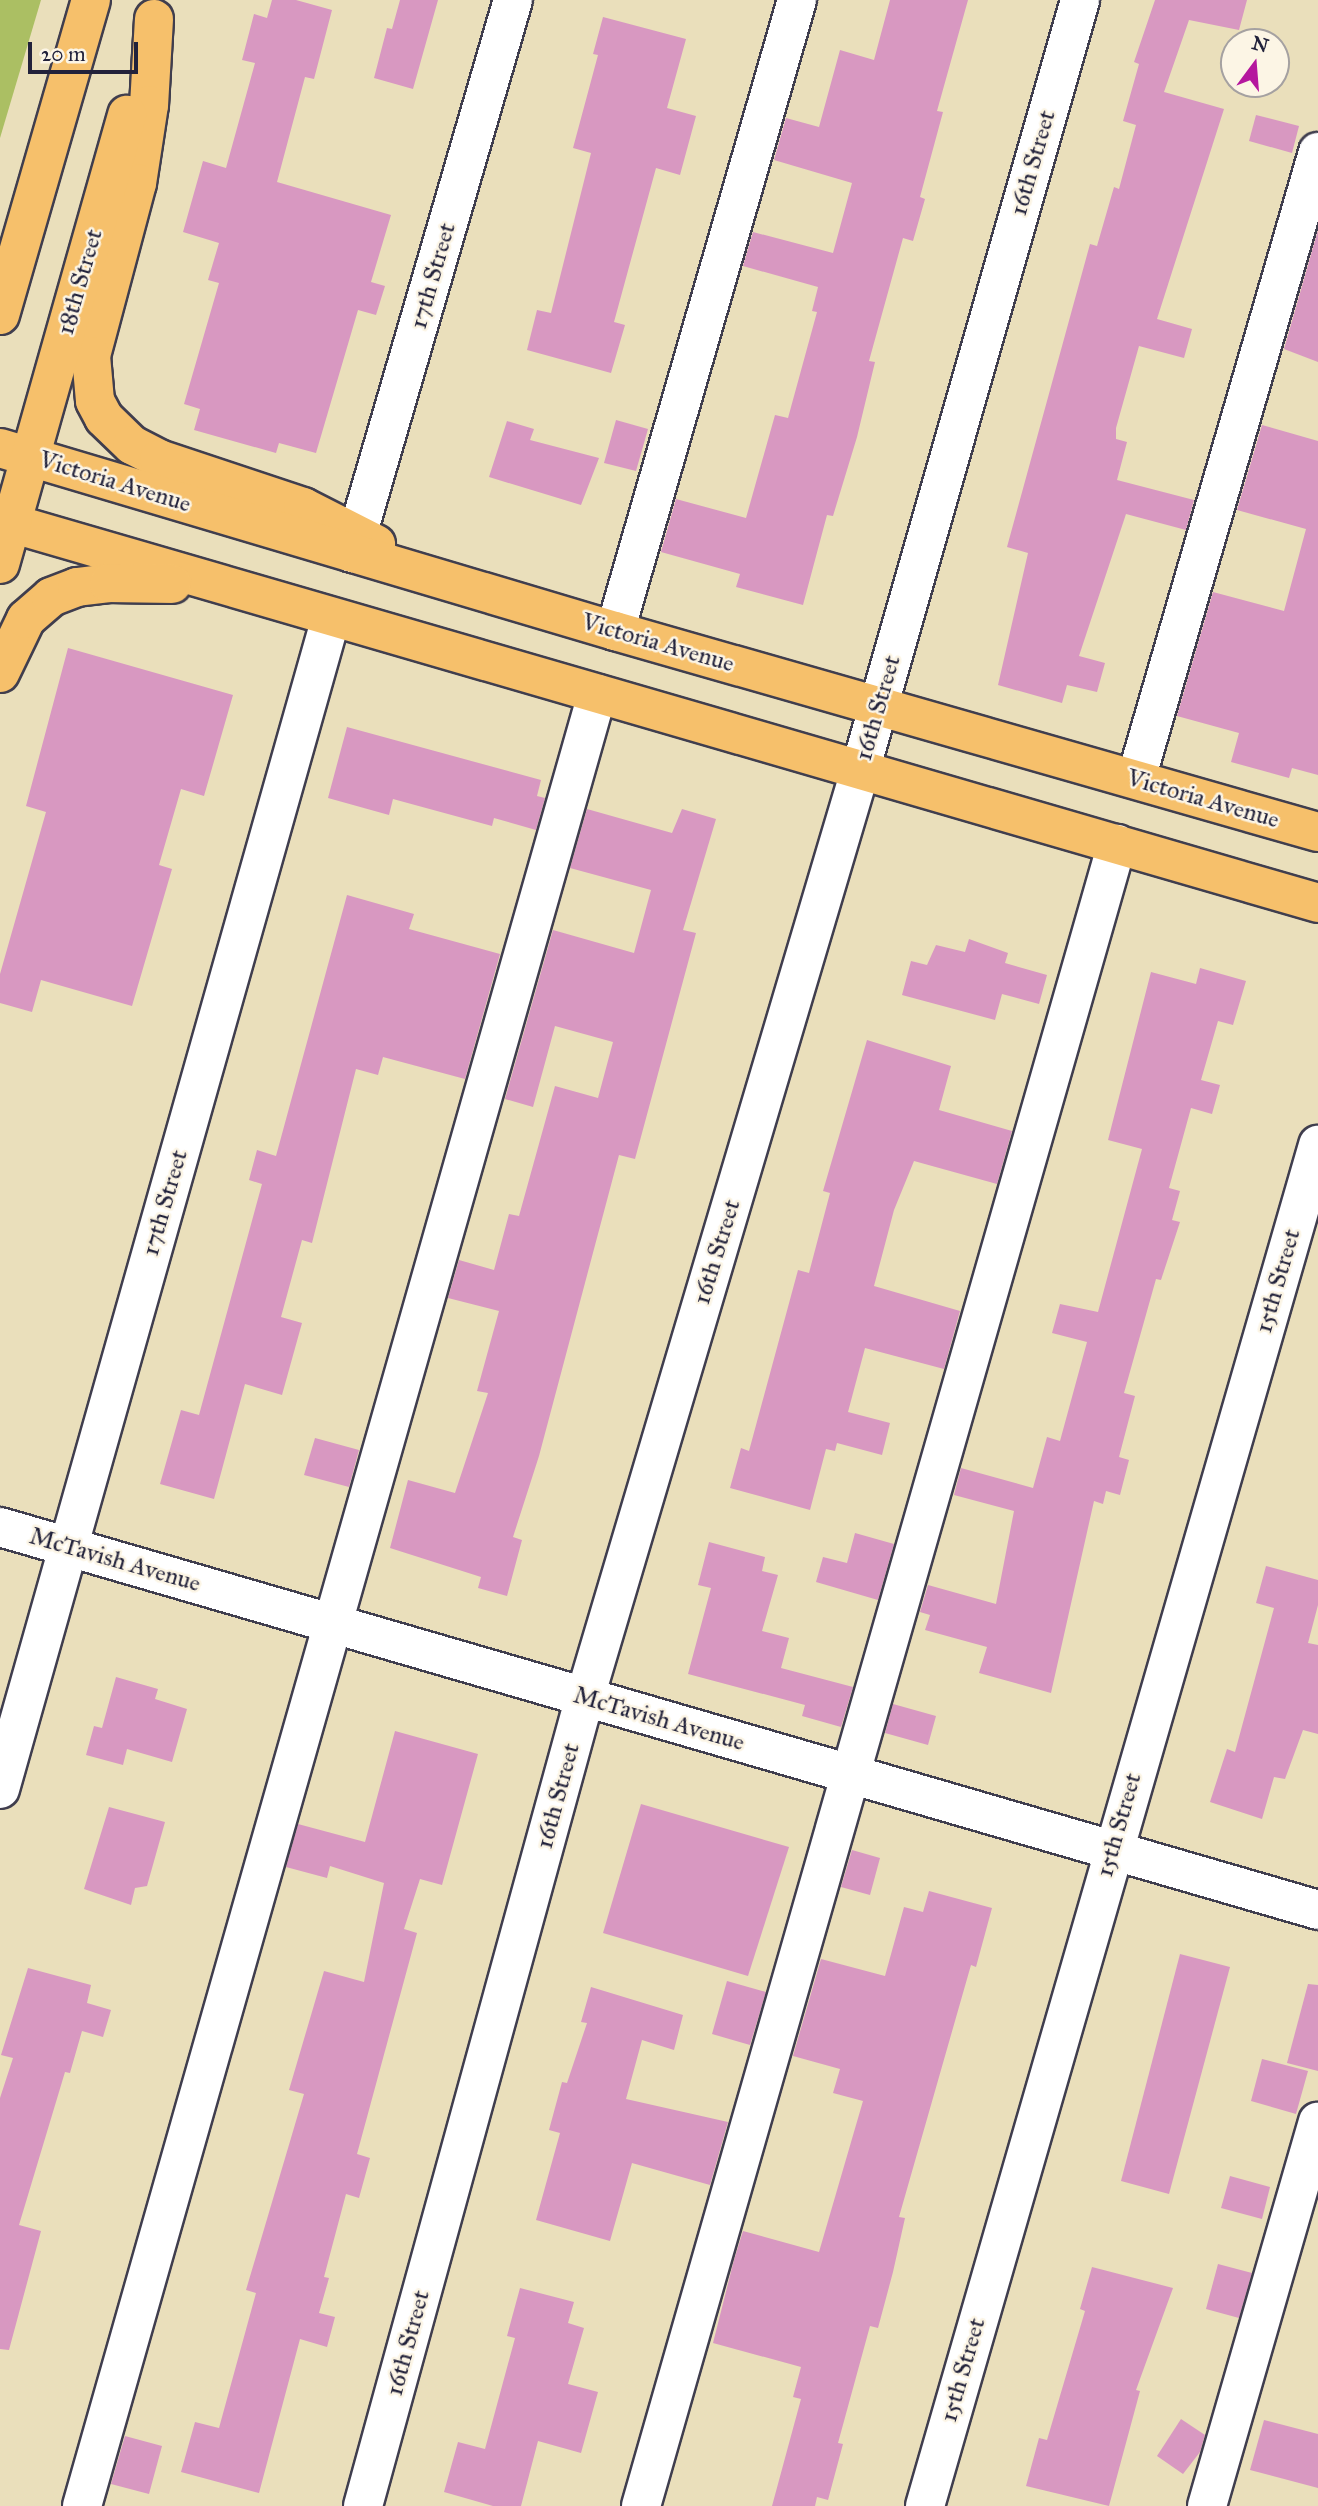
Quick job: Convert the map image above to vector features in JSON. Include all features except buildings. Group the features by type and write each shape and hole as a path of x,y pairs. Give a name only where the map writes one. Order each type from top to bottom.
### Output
{"main road":[{"path":"0,217 66,0"},
{"path":"0,315 91,0"},
{"path":"157,10 149,105 137,183 91,356 95,401 104,418 132,445 159,459 303,507 355,543"},
{"name":"18th Street","path":"0,565 15,452 157,10"},
{"name":"Victoria Avenue","path":"15,452 355,543 393,556 448,582 1318,832"},
{"path":"6,522 1318,903"},
{"path":"0,673 26,619 51,597 77,587 163,583 254,595"}],"street":[{"name":"17th Street","path":"355,543 513,0"},
{"path":"615,631 797,0"},
{"name":"16th Street","path":"363,2506 585,1697 880,704 1080,0"},
{"path":"1136,779 1318,152"},
{"name":"17th Street","path":"0,1789 331,618"},
{"path":"82,2506 597,694"},
{"path":"640,2506 1116,844"},
{"name":"15th Street","path":"925,2506 1111,1850 1318,1145"},
{"name":"McTavish Avenue","path":"0,1527 1318,1910"},
{"path":"1207,2506 1318,2122"}],"green space":[{"path":"0,0 41,0 0,138"}]}
